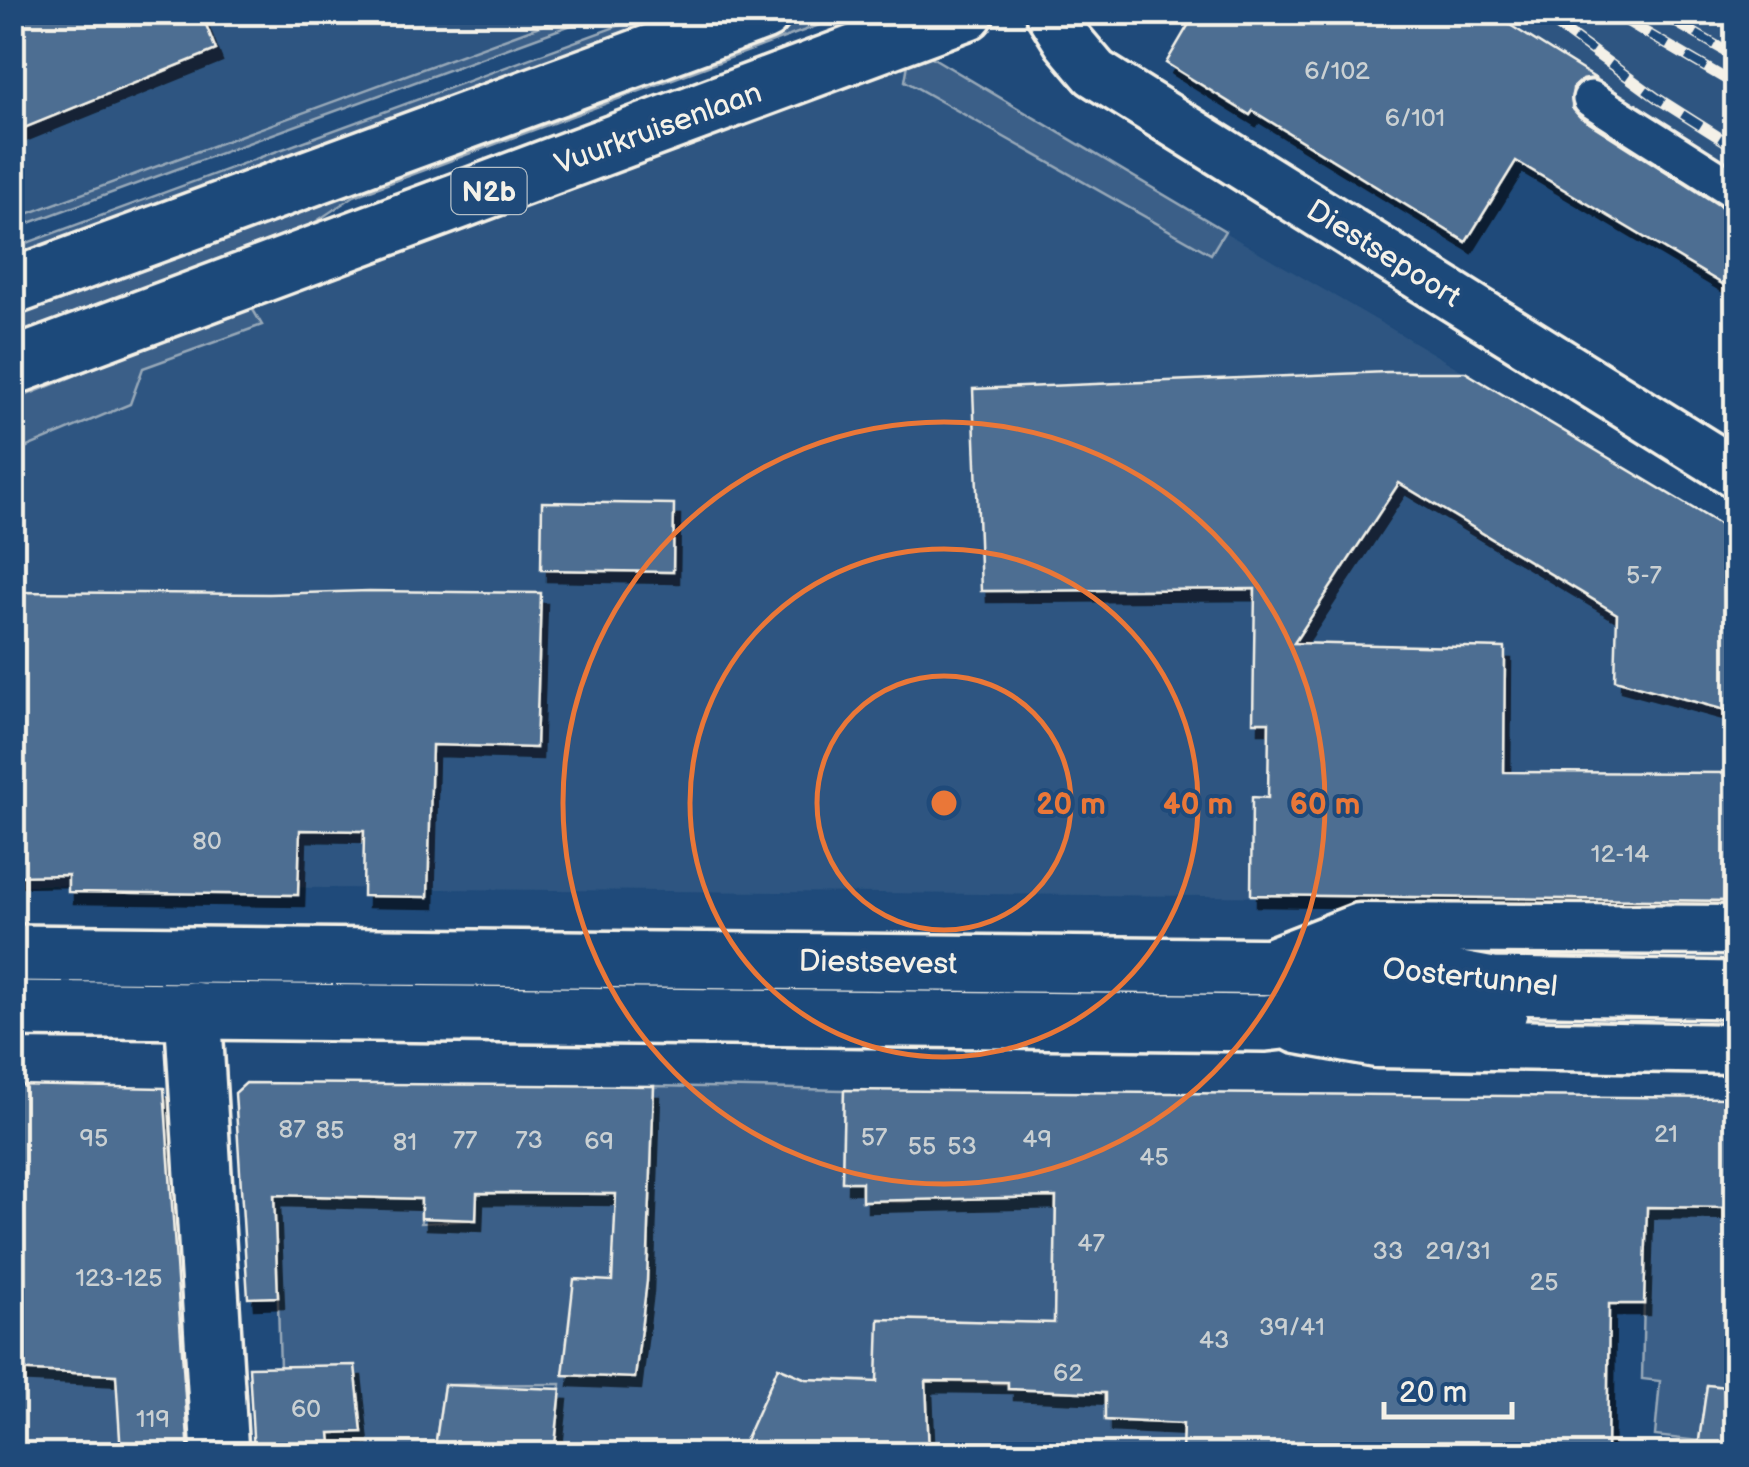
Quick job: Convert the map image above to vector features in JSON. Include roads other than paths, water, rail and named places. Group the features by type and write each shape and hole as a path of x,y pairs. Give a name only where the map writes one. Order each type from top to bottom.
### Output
{"main road":[{"name":"N2b","path":"12,287 763,12"},
{"name":"Vuurkruisenlaan","path":"12,368 966,12"},
{"name":"Diestsevest","path":"12,953 1263,966"},
{"name":"Oostertunnel","path":"1263,966 1395,968 1493,986 1736,990"},
{"name":"Diestsevest","path":"12,1009 1265,1023"},
{"path":"194,1010 220,1454"},
{"name":"Oostertunnel","path":"1265,1023 1364,1012 1736,1015"}],"street":[{"name":"Diestsepoort","path":"1050,12 1068,42 1095,73 1736,473"},
{"path":"1591,99 1736,191"},
{"name":"Diestsevest","path":"1263,966 1359,928 1736,930"},
{"name":"Diestsevest","path":"1265,1023 1377,1042 1736,1048"}],"railway":[{"path":"1539,12 1657,98 1736,148"},
{"path":"1611,12 1736,85"},
{"path":"1658,12 1736,57"}]}
